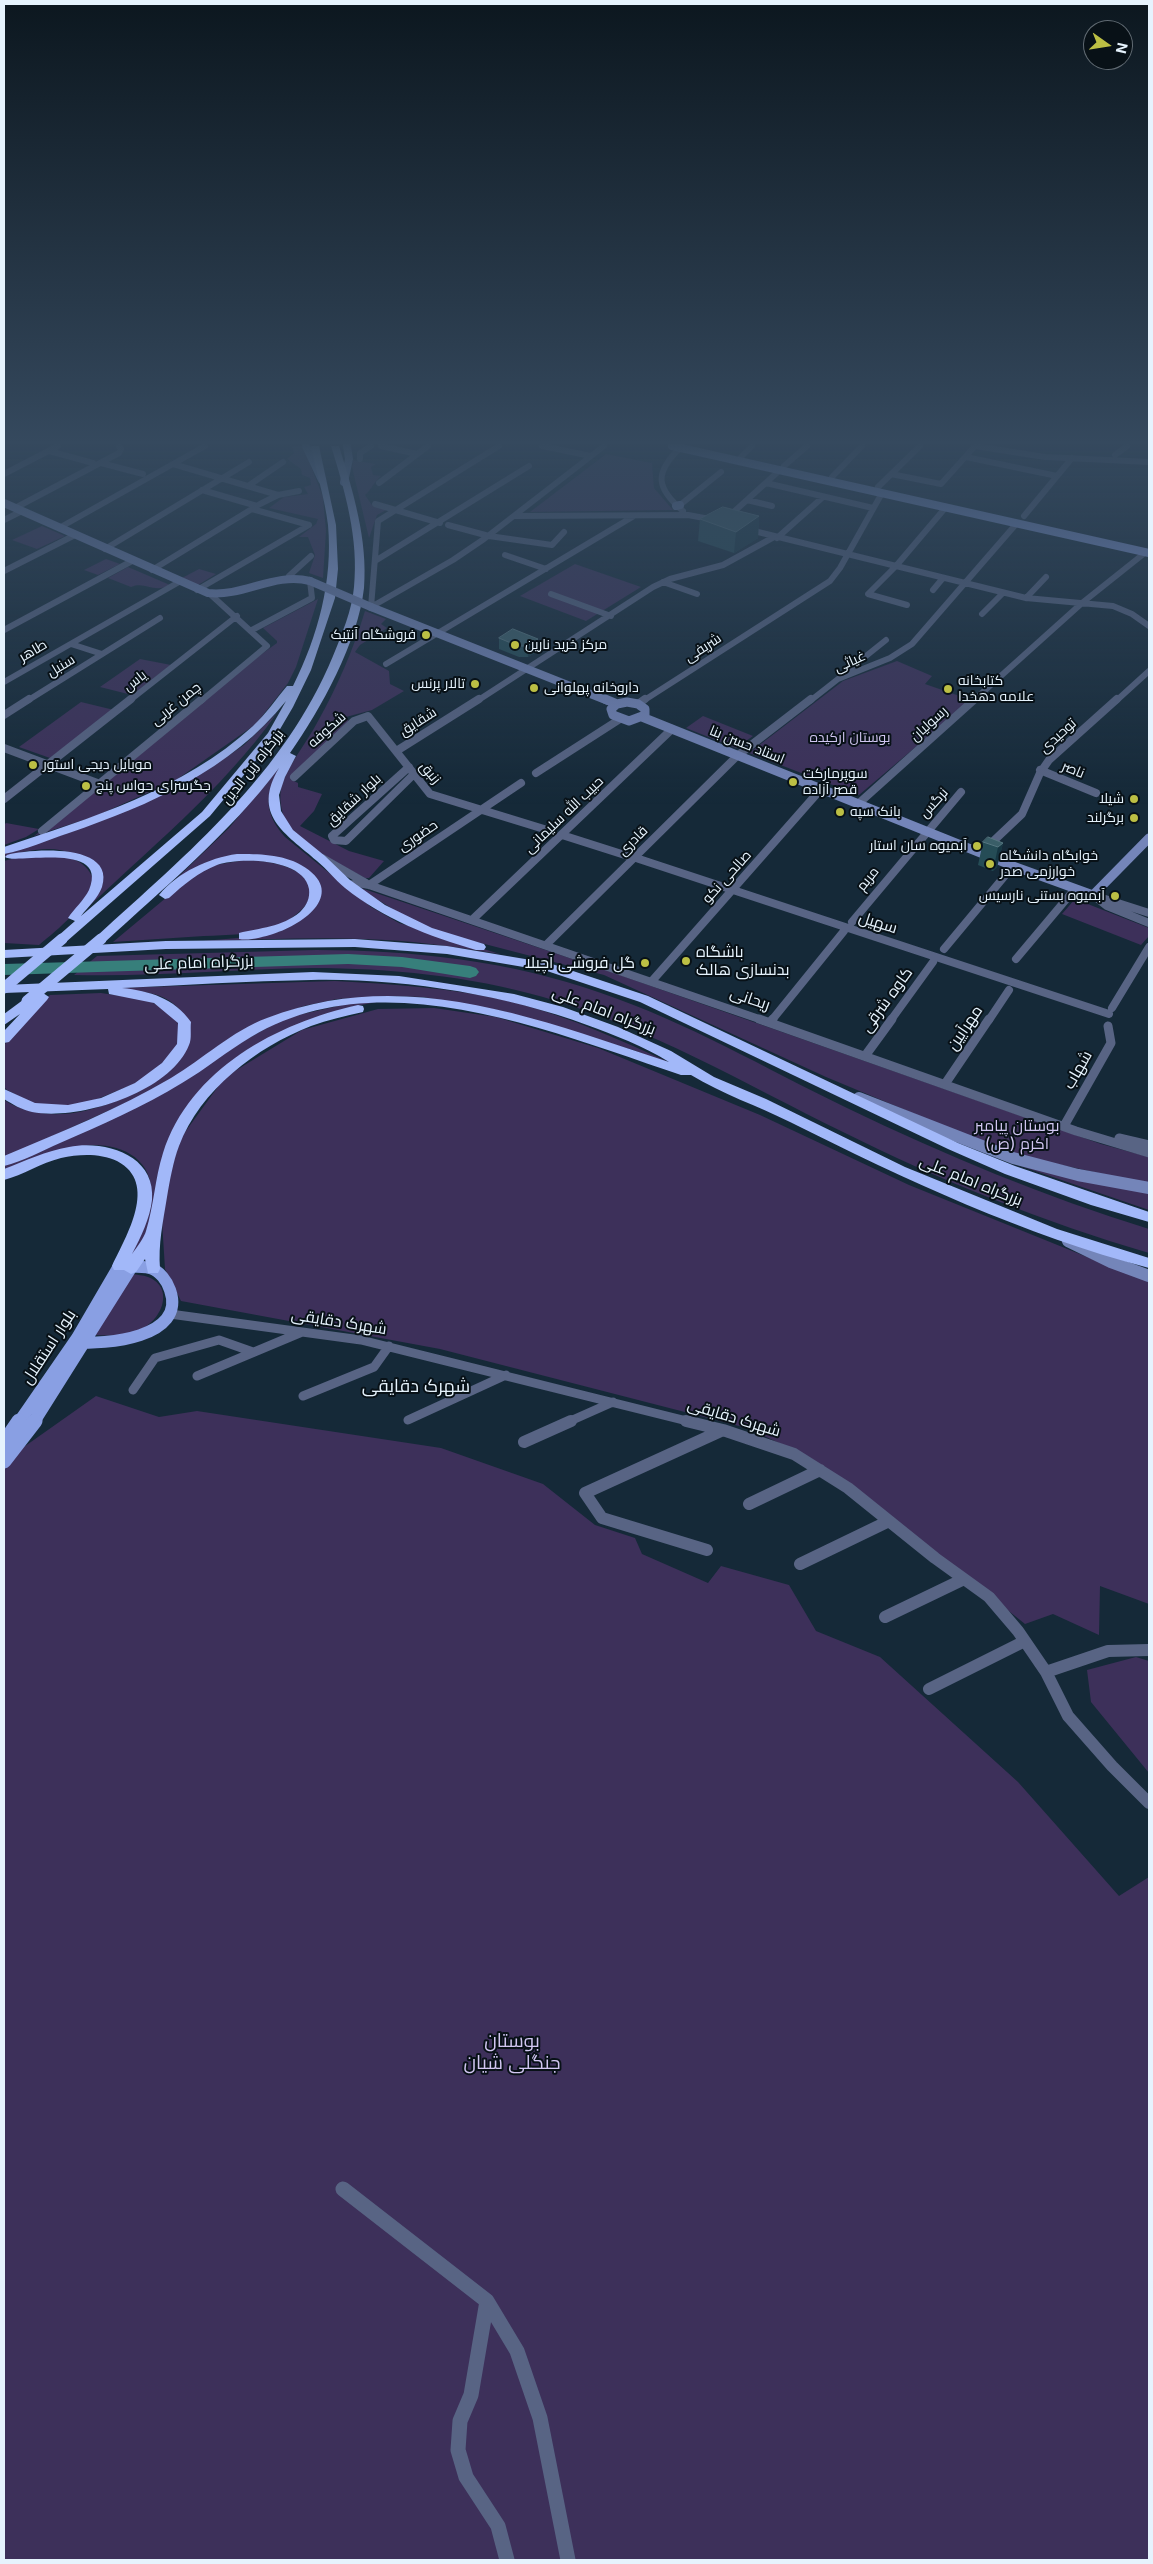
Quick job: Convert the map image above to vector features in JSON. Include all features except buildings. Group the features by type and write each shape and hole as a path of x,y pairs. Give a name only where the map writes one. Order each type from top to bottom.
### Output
{"highway":[{"name":"بزرگراه زین الدین","path":"4,989 206,814 272,734 306,670 330,598 333,566"},
{"name":"بزرگراه زین الدین","path":"4,1021 165,883 229,821 306,724 334,669 355,607 359,588 357,566"},
{"path":"4,851 102,818 189,776 231,750 256,729 306,670"},
{"path":"306,724 278,778 273,800 277,818 283,827 349,885 399,919 465,943 549,967"},
{"path":"4,859 34,853 63,853 77,858 94,870 97,879 95,888 62,939"},
{"path":"130,912 156,902 178,883 203,868 214,863 237,858 264,858 290,864 300,870 313,883 316,891 310,907 284,927 250,936 206,938 166,945"},
{"name":"بزرگراه امام علی","path":"4,954 166,945 312,942 381,944 447,950 549,967 644,1000 953,1146 1010,1170 1096,1201 1149,1217"},
{"path":"4,946 53,952"},
{"path":"4,1039 43,997 64,970"},
{"name":"بزرگراه امام علی","path":"4,989 313,976 391,979 443,985 514,998 558,1010 666,1054 709,1080 761,1102 900,1171 1052,1233 1149,1263"},
{"path":"4,1094 16,1102 29,1107 57,1110 80,1108 118,1096 140,1086 155,1077 177,1057 184,1043 185,1027 181,1017 165,1003 144,996 72,986"},
{"path":"4,1161 79,1130 151,1095 178,1080 240,1037 272,1021 306,1009 348,1001 396,999 469,1007 538,1023 709,1080"},
{"path":"153,1269 150,1254 152,1234 167,1163 180,1128 213,1085 235,1065 288,1032 322,1018 373,1006 426,1002"},
{"path":"4,1175 58,1154 78,1151 118,1155 135,1164 145,1180 145,1199 125,1267"},
{"path":"125,1267 152,1234"}],"main road":[{"path":"142,566 196,590 210,594 236,594 289,576 310,581 438,634 617,704 627,702 638,704 645,709 642,717 632,720 620,719 611,712 617,704"},
{"name":"استاد حسن بنا","path":"642,717 980,853 1074,890 1093,895"},
{"path":"1093,895 1149,838"},
{"path":"823,1084 1013,1158 1078,1175 1149,1188"},
{"path":"1052,1233 1111,1262 1149,1276"},
{"path":"86,1343 123,1341 144,1333 170,1314 170,1291 163,1277 153,1269 125,1267"},
{"name":"بلوار استقلال","path":"4,1461 34,1422 86,1343 125,1267"},
{"name":"بلوار استقلال","path":"4,1444 86,1343"}],"street":[{"path":"4,630 123,566"},
{"path":"152,570 159,566"},
{"path":"196,590 238,566"},
{"path":"289,576 300,566"},
{"path":"371,607 375,566"},
{"path":"371,607 443,566"},
{"path":"539,566 546,568"},
{"path":"386,664 550,566"},
{"name":"شقایق","path":"398,750 663,582 724,566"},
{"name":"شریفی","path":"638,704 825,584 834,577 840,566"},
{"path":"907,605 868,594 896,566 1026,598 1058,603 1082,602 1120,608 1149,626"},
{"name":"غیاثی","path":"737,756 838,679 890,658 912,644 981,566"},
{"name":"رسولیان","path":"858,804 1082,602 1129,566"},
{"path":"1026,598 1046,577"},
{"path":"933,590 943,578"},
{"path":"210,594 252,630 312,598 310,581"},
{"name":"طاهر","path":"4,682 179,582"},
{"path":"663,582 697,594"},
{"path":"982,614 1003,593"},
{"path":"551,594 611,616"},
{"name":"یاس","path":"4,800 236,616"},
{"path":"102,654 160,618"},
{"name":"چمن غربی","path":"42,831 268,644 252,630"},
{"path":"838,679 886,640"},
{"name":"سنبل","path":"4,715 102,654 71,644"},
{"name":"توحیدی","path":"980,853 1021,816 1029,801 1040,770 1149,671"},
{"name":"شکوفه","path":"294,778 347,727 361,718 372,718 398,750"},
{"path":"536,773 620,719"},
{"name":"حبیب الله سلیمانی","path":"473,919 672,730"},
{"path":"4,748 100,784"},
{"name":"زنبق","path":"398,750 430,794 481,809"},
{"name":"قادری","path":"547,944 737,756"},
{"name":"بلوار شقایق","path":"409,767 332,836 334,840 339,842 346,841 414,774"},
{"name":"ناصر","path":"1040,770 1096,793"},
{"path":"481,809 521,783"},
{"name":"صالحی نکو","path":"652,981 822,789"},
{"name":"نرگس","path":"926,831 960,792"},
{"path":"481,809 544,829"},
{"name":"حضوری","path":"369,884 481,809"},
{"name":"مریم","path":"852,922 926,831"},
{"path":"562,835 628,856"},
{"path":"318,856 369,884"},
{"name":"سهیل","path":"639,859 1110,1011 1149,947"},
{"path":"944,949 1014,866"},
{"path":"349,885 358,882 369,884"},
{"name":"ریحانی","path":"369,884 547,944 1064,1126 1149,1153"},
{"path":"1016,959 1074,890"},
{"path":"1093,895 1116,900 1149,913"},
{"path":"1093,895 1107,906 1149,922"},
{"path":"770,1022 844,931"},
{"name":"کاوه شرقی","path":"865,1056 933,962"},
{"name":"مهرآیین","path":"945,1084 1010,990"},
{"name":"شهاب","path":"1064,1126 1111,1043 1108,1026"},
{"name":"ریحانی","path":"1064,1126 1078,1126 1149,1145"},
{"name":"شهرک دقایقی","path":"170,1314 389,1346 723,1430 794,1454 848,1488 989,1597 1025,1641 1046,1672 1068,1716 1112,1766 1149,1803"},
{"path":"197,1376 302,1332"},
{"path":"133,1390 156,1358 219,1340 252,1352"},
{"path":"303,1396 374,1367 389,1346"},
{"path":"408,1420 506,1375"},
{"path":"524,1442 613,1402"},
{"path":"707,1550 602,1518 585,1493 723,1430"},
{"path":"749,1504 820,1470"},
{"path":"800,1564 889,1521"},
{"path":"885,1617 964,1579"},
{"path":"929,1689 1025,1641"},
{"path":"1046,1672 1096,1652 1124,1647 1149,1650"},
{"path":"343,2189 487,2301 517,2351 540,2418 568,2560"},
{"path":"487,2301 471,2395 460,2421 458,2450 466,2477 498,2526 507,2560"}],"green space":[{"path":"93,566 117,566 98,575 84,570"},
{"path":"311,566 324,566 323,578 309,573"},
{"path":"572,566 580,566 641,587 586,621 520,596"},
{"path":"128,567 170,585 159,588 141,585 131,587 108,578"},
{"path":"199,569 216,574 198,585 182,578"},
{"path":"318,599 296,667 288,683 256,724 176,780 96,816 34,836 138,756 248,664 277,643 263,628"},
{"path":"365,611 386,619 381,624 387,628 360,645 355,652 389,671 390,684 404,691 372,710 346,717 349,722 290,779 298,783 298,787 322,794 314,811 300,826 349,851 384,861 369,878 365,878 333,860 298,837 285,820 280,800 284,779 331,696 350,655"},
{"path":"140,659 171,665 132,695 100,687"},
{"name":"بوستان ارکیده","path":"897,661 932,676 925,684 971,700 859,795 749,753 843,681"},
{"path":"81,702 114,710 50,758 19,747"},
{"path":"277,713 208,794 78,917 99,872 76,856 56,849 30,851 4,857 4,853 65,834 222,760 244,745"},
{"path":"703,716 753,736 736,748 686,728"},
{"path":"283,763 272,783 269,801 272,818 285,837 371,907 399,923 500,954 432,944 381,940 324,938 203,941 260,936 281,931 321,896 290,863 232,856 163,892 152,902 229,828"},
{"path":"6,823 39,829 26,837 4,845 4,825"},
{"path":"23,856 53,856 73,859 81,863 88,870 93,879 91,888 80,906 39,945 4,943 4,861"},
{"path":"245,860 282,865 302,875 309,883 311,891 310,898 305,906 282,924 258,932 113,942 191,877 215,865"},
{"name":"بوستان پیامبر اکرم (ص)","path":"355,886 611,972 1101,1144 1149,1157 1149,1184 1011,1154 826,1077 604,975 450,935 416,923"},
{"path":"1075,899 1149,928 1149,936 1141,945 1062,914"},
{"path":"316,950 388,952 461,959 532,973 601,993 695,1032 847,1108 958,1159 1110,1217 1149,1229 1149,1253 1071,1228 955,1184 806,1114 659,1040 582,1009 543,997 458,979 341,968 133,975 74,975 97,956"},
{"path":"335,981 444,990 508,1001 554,1014 688,1071 633,1050 503,1011 423,997 391,996 337,999 304,1006 272,1017 154,1090 4,1158 4,1100 25,1110 39,1113 62,1114 79,1112 122,1099 144,1088 163,1075 178,1060 187,1043 188,1025 181,1011 174,1004 160,996 115,988"},
{"path":"101,993 149,1000 175,1017 179,1026 177,1049 146,1079 95,1100 73,1106 34,1104 4,1087 4,1045 43,1001 50,995"},
{"path":"377,1002 351,1007 267,1040 190,1107 136,1260 125,1258 151,1196 150,1182 146,1171 139,1161 130,1154 107,1146 81,1146 42,1157 4,1172 4,1165 69,1138 285,1018 347,1004"},
{"path":"434,1008 496,1017 598,1048 760,1115 909,1185 1149,1282 1149,1604 1100,1586 1099,1635 1053,1614 1025,1624 874,1503 809,1457 747,1428 440,1349 181,1301 165,1269 161,1205 180,1139 225,1077 302,1030 378,1009"},
{"path":"1009,1162 1149,1192 1149,1210"},
{"path":"132,1274 148,1277 157,1282 162,1289 162,1305 159,1313 147,1326 134,1332 116,1335 93,1335"},
{"name":"بوستان جنگلی شیان","path":"96,1396 159,1417 197,1411 441,1448 543,1484 595,1525 635,1538 642,1554 708,1583 721,1566 789,1585 816,1631 880,1657 1018,1782 1119,1896 1149,1877 1149,2560 4,2560 4,1461"},
{"path":"1136,1657 1149,1661 1149,1773 1091,1702 1087,1670"}],"waterway":[{"path":"4,970 348,959 402,962 470,972"}],"place":[{"name":"فروشگاه آنتیک","path":"426,635"},
{"name":"مرکز خرید نارین","path":"515,645"},
{"name":"تالار پرنس","path":"475,684"},
{"name":"داروخانه پهلوانی","path":"534,688"},
{"name":"کتابخانه علامه دهخدا","path":"948,689"},
{"name":"موبایل دیجی استور","path":"33,765"},
{"name":"سوپرمارکت قصر آزاده","path":"793,782"},
{"name":"جگرسرای حواس پنج","path":"86,786"},
{"name":"شیلا","path":"1134,799"},
{"name":"بانک سپه","path":"840,812"},
{"name":"برگرلند","path":"1134,818"},
{"name":"آبمیوه سان استار","path":"977,846"},
{"name":"خوابگاه دانشگاه خوارزمی صدر","path":"990,864"},
{"name":"آبمیوه بستنی نارسیس","path":"1115,896"},
{"name":"باشگاه بدنسازی هالک","path":"686,961"},
{"name":"گل فروشی آچیلا","path":"645,963"}],"district":[{"name":"شهرک دقایقی","path":"416,1387"}]}
